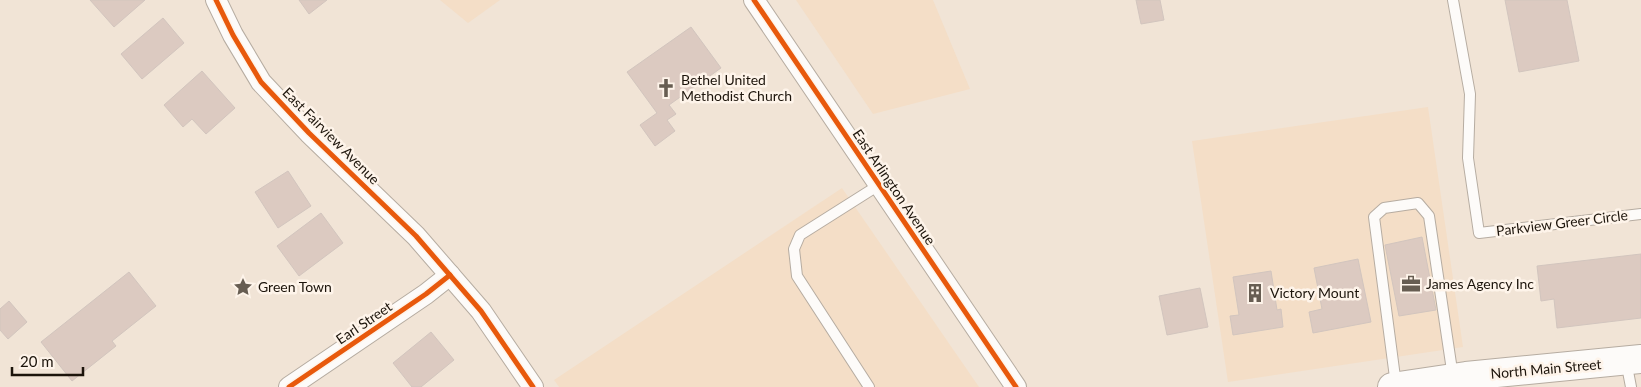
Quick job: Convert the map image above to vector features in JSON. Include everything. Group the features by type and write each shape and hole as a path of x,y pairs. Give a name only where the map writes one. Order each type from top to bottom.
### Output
{"main road":[{"name":"North Main Street","path":"1394,387 1443,382 1495,380 1633,360"}],"street":[{"name":"East Fairview Avenue","path":"216,0 232,35 261,82 309,133 416,236 450,274 482,311 533,387"},
{"name":"East Arlington Avenue","path":"754,0 1016,387"},
{"name":"Earl Street","path":"289,387 426,294 450,274"}],"lane":[{"name":"Parkview Greer Circle","path":"1453,0 1470,94 1468,158 1479,232 1641,214"},
{"path":"869,387 797,276 794,249 800,235 879,185"},
{"path":"1394,387 1374,217 1384,208 1418,203 1428,216 1443,382"},
{"path":"1630,387 1633,360"}],"shaded area":[{"path":"440,0 500,0 468,23"},
{"path":"796,0 933,0 970,89 873,114"},
{"path":"1428,107 1463,347 1228,382 1192,141"},
{"path":"842,188 979,387 559,387 554,380"}],"building":[{"path":"90,0 145,0 114,27"},
{"path":"299,0 327,0 309,14"},
{"path":"1136,0 1160,0 1164,20 1141,24"},
{"path":"1505,0 1567,0 1579,61 1519,72"},
{"path":"163,18 184,43 142,79 121,54"},
{"name":"Bethel United Methodist Church","path":"691,27 721,68 669,105 676,114 667,120 675,131 655,146 640,125 657,113 627,72"},
{"path":"202,71 235,108 206,134 192,119 183,127 164,105"},
{"path":"288,171 311,206 278,228 255,192"},
{"path":"321,213 343,243 299,276 277,246"},
{"path":"1422,237 1436,310 1399,316 1385,245"},
{"path":"1641,254 1641,318 1557,328 1554,299 1541,301 1537,266"},
{"path":"1358,259 1371,322 1313,333 1309,312 1322,309 1314,268"},
{"name":"Victory Mount","path":"1271,271 1277,310 1281,309 1283,327 1233,335 1230,316 1239,315 1233,277"},
{"path":"129,272 156,306 112,341 116,346 72,381 41,342"},
{"path":"1200,288 1208,327 1167,335 1159,296"},
{"path":"9,301 27,322 8,339 0,330 0,309"},
{"path":"431,332 454,360 421,387 412,387 393,363"}],"cycle path":[{"path":"216,0 233,35 261,82 309,133 416,236 481,311 533,387"},
{"path":"754,0 1016,387"},
{"path":"289,387 426,294 450,275"}],"place":[{"name":"Bethel United Methodist Church","path":"666,88"},
{"name":"James Agency Inc","path":"1411,284"},
{"name":"Green Town","path":"243,287"},
{"name":"Victory Mount","path":"1255,293"}]}
